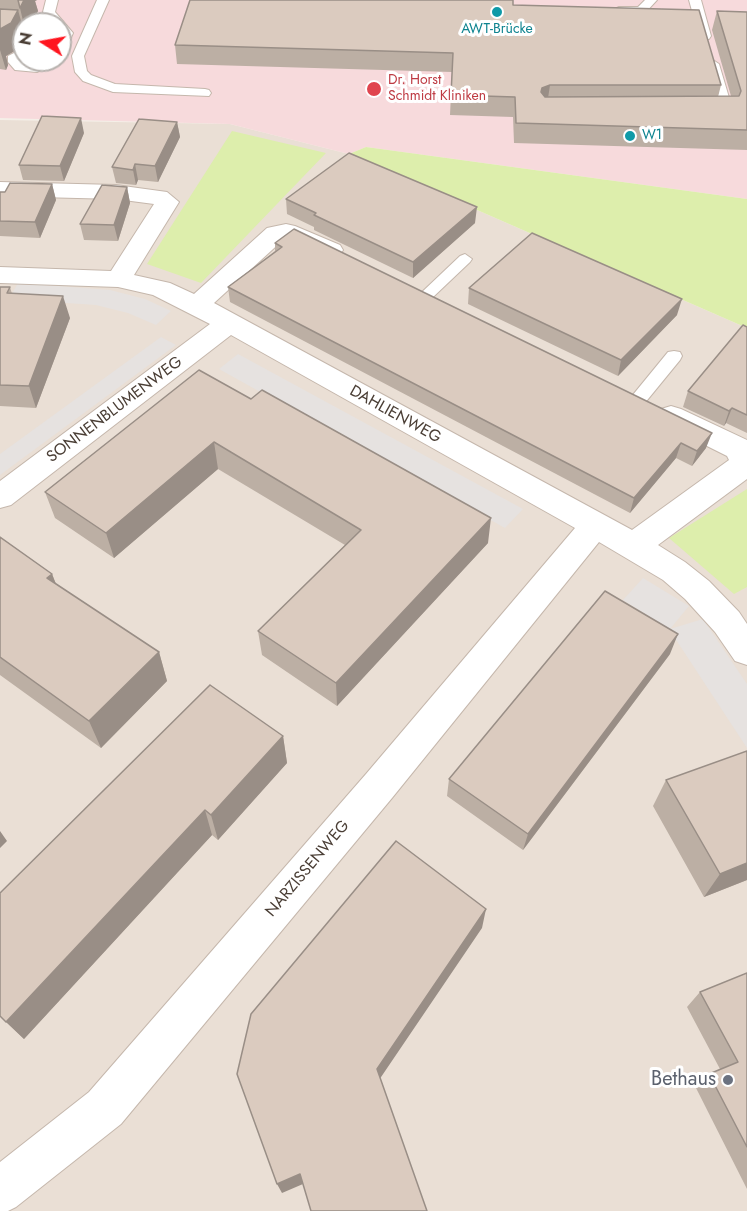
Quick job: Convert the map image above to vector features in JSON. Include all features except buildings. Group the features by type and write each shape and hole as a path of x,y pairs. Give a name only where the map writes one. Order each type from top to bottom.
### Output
{"street":[{"path":"0,189 116,192 149,195 167,202 118,279"},
{"path":"197,305 276,233 286,231 295,233 356,262"},
{"name":"DAHLIENWEG","path":"0,275 118,279 161,289 197,305 634,546 674,571 737,617 747,651"},
{"name":"SONNENBLUMENWEG","path":"0,497 229,323"},
{"path":"628,394 739,448 744,460 740,469 634,546"},
{"name":"NARZISSENWEG","path":"0,1191 105,1108 379,786 595,525"}],"lane":[{"path":"103,0 78,56 81,72 87,78 113,88 205,93"},
{"path":"607,10 641,11 651,0"},
{"path":"695,0 727,111 703,111"},
{"path":"427,296 465,260"},
{"path":"628,394 674,356"}],"shaded area":[{"name":"Dr. Horst Schmidt Kliniken","path":"0,0 747,0 747,199 366,147 349,154 230,124 0,118"},
{"path":"0,120 230,124 349,154 747,328 747,1211 0,1211"},
{"path":"18,283 110,290 145,299 171,311 156,325 128,313 96,305 9,299"},
{"path":"161,337 176,345 0,475 0,454"},
{"path":"238,354 523,509 505,528 219,369"},
{"path":"643,578 689,606 670,629 703,619 747,684 747,748 669,629 623,600"}],"green space":[{"path":"232,131 326,153 201,283 147,264"},
{"path":"366,147 747,199 747,328 349,154"},
{"path":"747,489 747,587 734,594 669,538"}],"place":[{"name":"AWT-Brücke","path":"497,12"},
{"name":"Dr. Horst Schmidt Kliniken","path":"374,89"},
{"name":"W1","path":"630,136"},
{"name":"Bethaus","path":"728,1080"}]}
